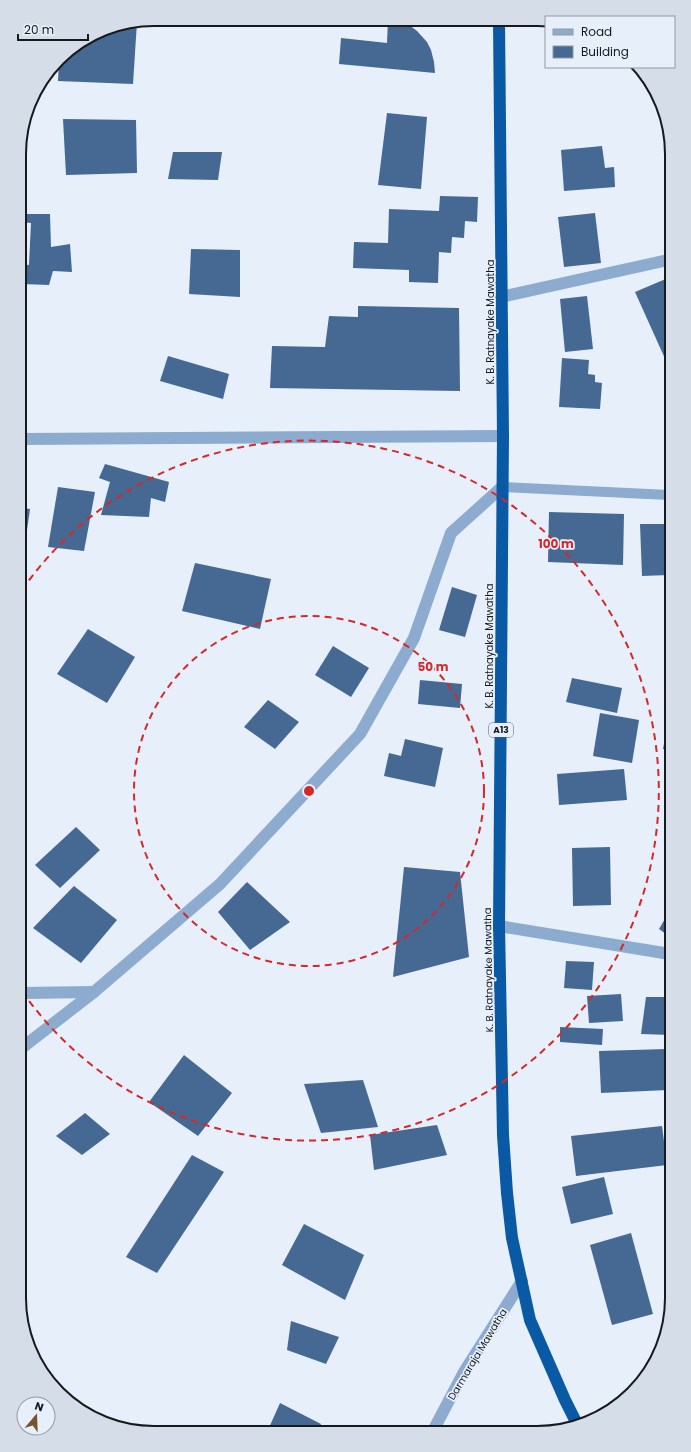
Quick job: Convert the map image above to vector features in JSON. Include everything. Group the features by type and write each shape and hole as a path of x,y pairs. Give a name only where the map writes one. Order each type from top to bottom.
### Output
{"highway":[{"name":"K. B. Ratnayake Mawatha","path":"499,26 502,487 499,926 504,1135 512,1238 530,1320 575,1420"}],"street":[{"path":"501,296 665,261"},
{"path":"26,439 502,436"},
{"path":"26,1044 94,992 220,884 360,734 414,638 451,533 502,487"},
{"path":"499,926 665,953"},
{"path":"26,993 94,992"},
{"name":"Darmaraja Mawatha","path":"436,1426 464,1372 522,1281"}],"lane":[{"path":"502,487 665,495"}],"building":[{"path":"388,26 410,26 427,42 431,50 435,73 339,64 341,38 387,43"},
{"path":"137,27 133,84 58,81 59,69 76,52 97,39 121,30"},
{"path":"387,113 427,117 421,189 378,185"},
{"path":"63,119 136,120 137,173 66,175"},
{"path":"602,146 605,168 614,167 615,187 564,191 561,150"},
{"path":"173,152 222,152 218,180 168,179"},
{"path":"440,196 478,197 477,222 465,221 464,238 452,237 451,253 439,252 438,283 409,282 409,270 353,268 354,242 388,243 389,209 439,211"},
{"path":"595,213 601,263 564,267 558,217"},
{"path":"26,214 50,214 51,247 70,244 72,272 53,271 49,285 26,284 26,265 29,265 31,223 26,222"},
{"path":"191,249 240,250 240,297 189,294"},
{"path":"665,279 665,359 635,292"},
{"path":"587,296 593,349 565,352 560,299"},
{"path":"358,306 459,308 460,391 270,388 272,346 325,347 329,316 358,317"},
{"path":"168,356 229,374 223,399 160,381"},
{"path":"562,358 589,360 588,374 595,375 595,382 602,383 600,409 559,407"},
{"path":"105,464 169,482 165,502 151,498 149,517 101,515 110,482 99,478"},
{"path":"58,487 95,492 84,551 48,547"},
{"path":"26,509 30,509 26,537"},
{"path":"549,512 624,514 623,565 548,562"},
{"path":"640,524 664,524 665,575 642,576"},
{"path":"195,563 271,579 260,629 182,611"},
{"path":"452,587 477,595 465,637 439,630"},
{"path":"88,629 135,657 107,703 57,674"},
{"path":"333,646 369,668 351,697 315,675"},
{"path":"572,678 622,688 617,713 566,702"},
{"path":"420,680 462,684 460,708 418,704"},
{"path":"268,700 299,722 275,749 244,727"},
{"path":"600,713 639,720 632,763 593,756"},
{"path":"665,738 665,749 663,749"},
{"path":"405,739 443,748 435,787 384,776 389,753 401,756"},
{"path":"624,769 627,800 559,805 557,774"},
{"path":"76,827 100,850 60,888 35,865"},
{"path":"610,847 611,905 573,906 572,848"},
{"path":"404,867 460,872 469,957 393,977"},
{"path":"247,882 290,922 250,950 218,912"},
{"path":"74,886 117,920 81,963 33,928"},
{"path":"665,919 665,933 659,929"},
{"path":"566,961 594,962 592,990 564,988"},
{"path":"621,994 623,1021 589,1023 587,996"},
{"path":"646,997 665,997 665,1035 641,1034"},
{"path":"560,1027 603,1029 602,1045 560,1042"},
{"path":"665,1049 665,1090 601,1093 599,1051"},
{"path":"184,1055 232,1093 198,1136 149,1102"},
{"path":"363,1080 378,1127 321,1133 304,1084"},
{"path":"85,1113 110,1134 82,1155 56,1136"},
{"path":"437,1125 447,1155 374,1170 370,1135"},
{"path":"662,1126 665,1149 665,1165 576,1176 571,1136"},
{"path":"192,1155 224,1172 157,1273 126,1257"},
{"path":"604,1177 613,1214 571,1224 562,1187"},
{"path":"304,1224 364,1255 345,1300 282,1265"},
{"path":"631,1233 653,1314 612,1325 590,1245"},
{"path":"291,1321 339,1337 326,1364 287,1350"},
{"path":"280,1403 321,1424 320,1426 270,1426"}]}
